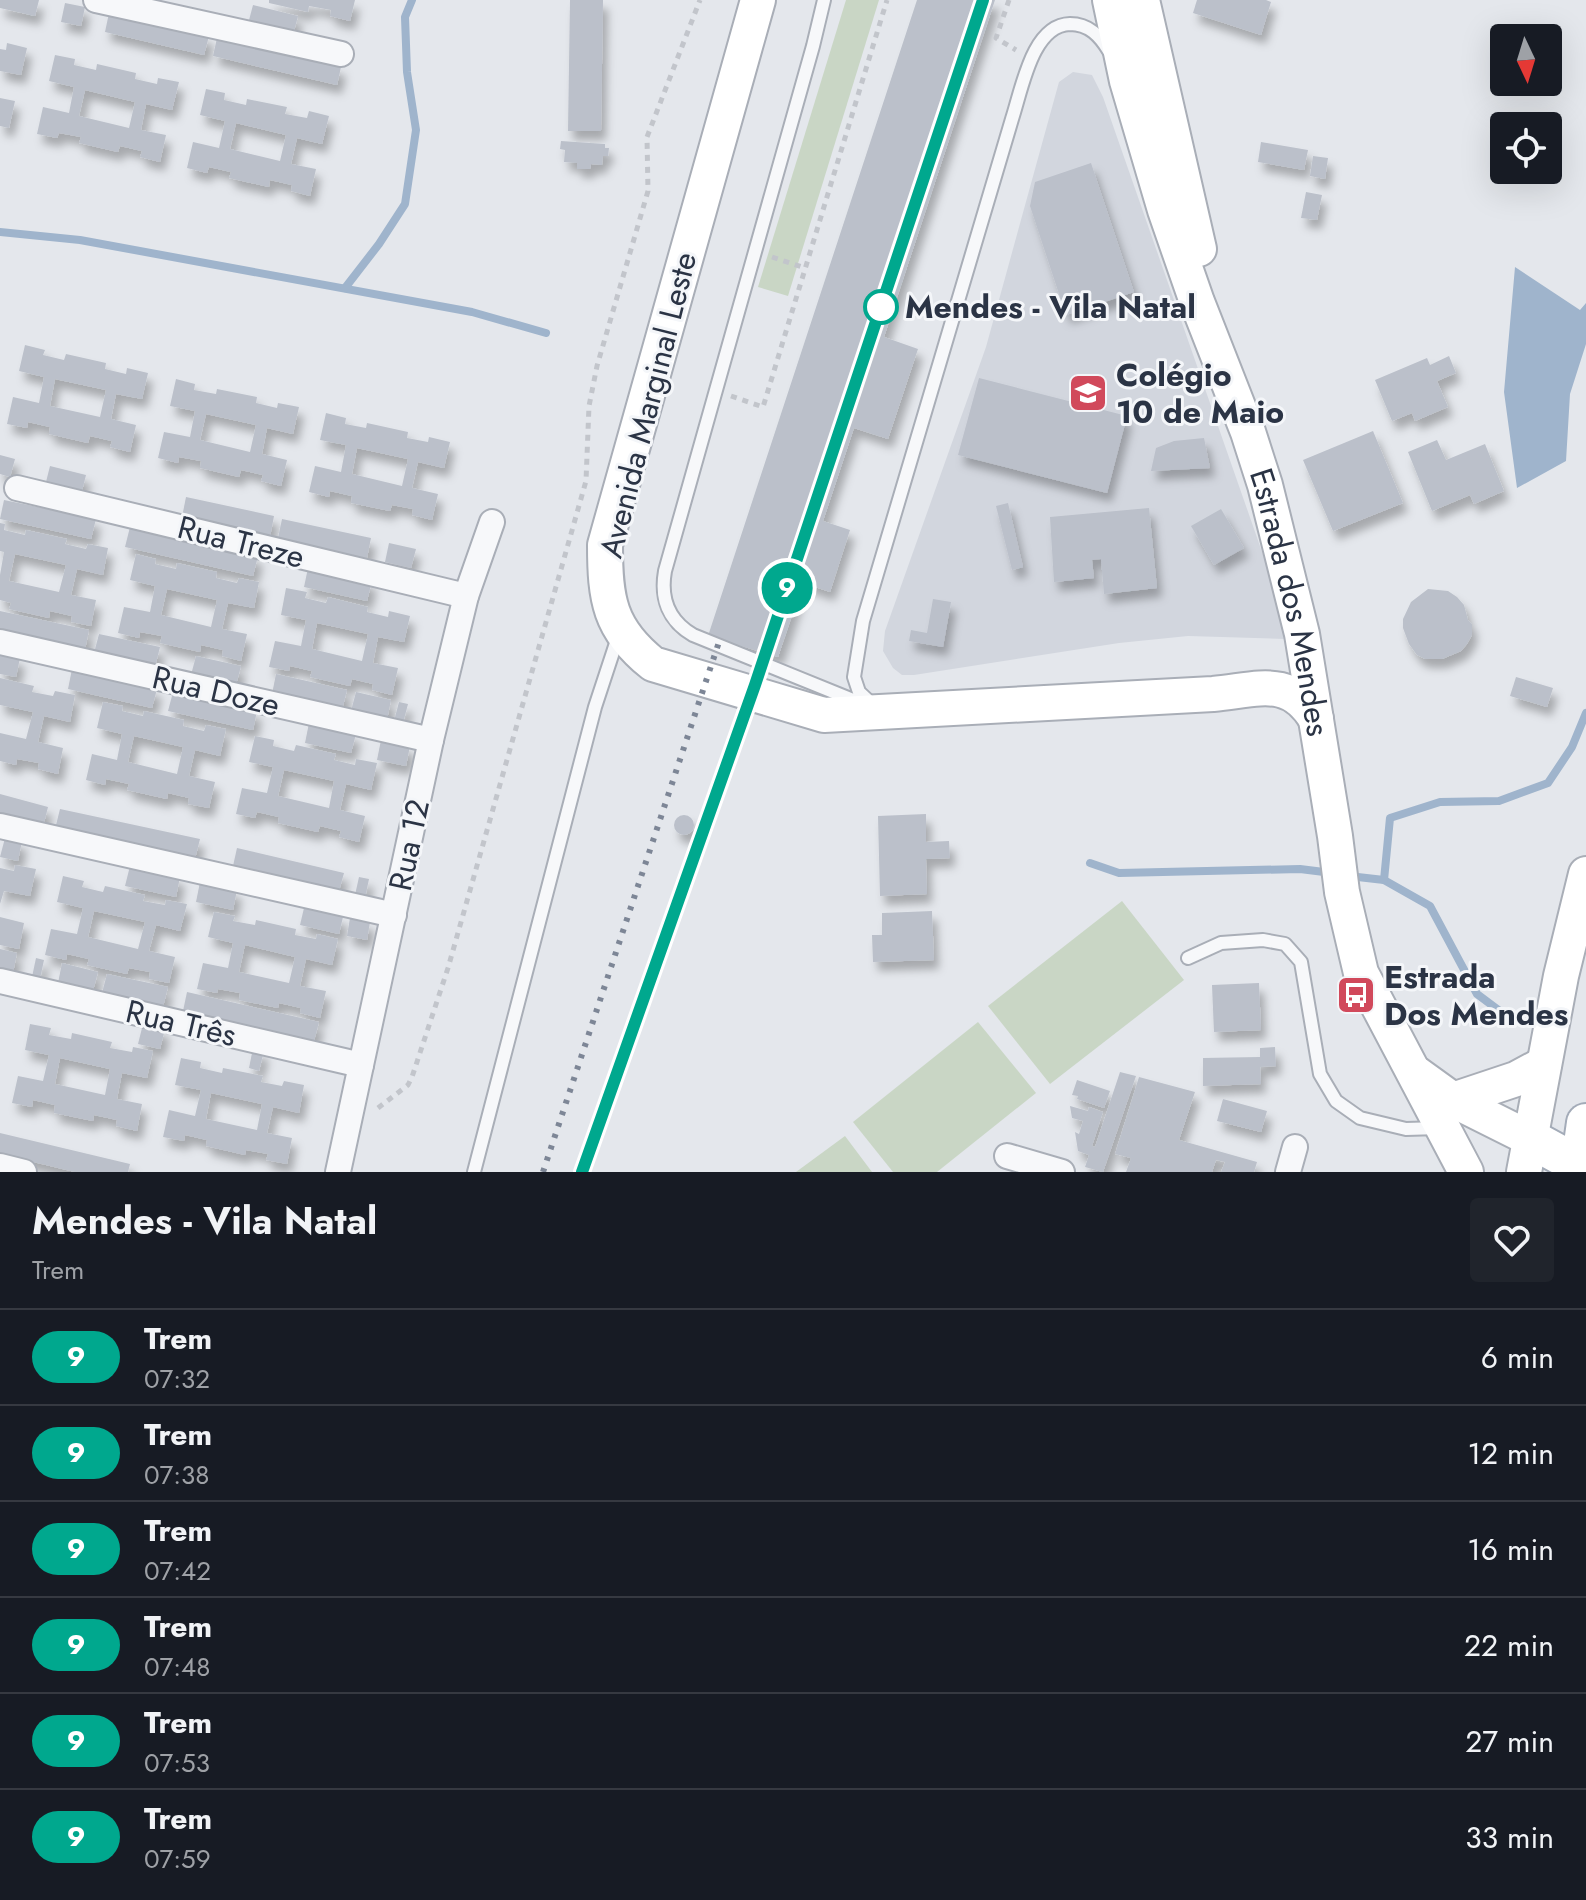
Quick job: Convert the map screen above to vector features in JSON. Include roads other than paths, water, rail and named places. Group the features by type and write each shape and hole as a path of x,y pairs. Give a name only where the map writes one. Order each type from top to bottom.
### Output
{"main road":[{"path":"1527,1156 1581,1169 1586,1123"}],"street":[{"path":"96,0 341,54"},
{"name":"Avenida Marginal Leste","path":"758,0 605,545 605,585 620,631 653,664 811,713 842,715 880,710 1213,694 1274,688"},
{"name":"Estrada dos Mendes","path":"1110,0 1127,81 1165,210 1265,485 1303,642 1342,892 1361,973 1411,1070 1448,1114 1466,1172"},
{"path":"1142,0 1227,374"},
{"name":"Rua Treze","path":"17,488 466,596"},
{"name":"Rua 12","path":"338,1172 431,740 466,596 492,522"},
{"name":"Rua Doze","path":"0,642 431,740"},
{"path":"1274,688 1287,681 1299,667 1303,642"},
{"path":"1274,688 1301,698 1316,719"},
{"path":"0,826 394,915"},
{"path":"1448,1114 1527,1156 1564,962 1586,874"},
{"name":"Rua Três","path":"0,981 361,1065"},
{"path":"1448,1114 1544,1064"},
{"path":"1288,1172 1295,1147"},
{"path":"1007,1156 1062,1172"},
{"path":"0,1166 24,1172"}],"lane":[{"name":"Avenida Marginal Leste","path":"824,0 662,591 668,611 683,629 693,635 880,710"},
{"path":"880,710 859,692 854,677 863,621 1032,60 1040,41 1053,29 1068,24 1083,26 1100,37 1127,81"},
{"path":"474,1172 595,707 620,631"},
{"path":"1188,958 1221,943 1263,940 1285,944 1301,962 1320,1074 1336,1101 1360,1118 1406,1129 1448,1114"}],"water":[{"path":"1515,267 1580,310 1586,303 1586,344 1570,394 1566,461 1517,488 1504,392"}],"waterway":[{"path":"345,288 405,204 416,130 407,72 405,17 412,0"},
{"path":"0,232 80,240 472,312 546,333"},
{"path":"1384,880 1390,818 1440,802 1499,801 1548,783 1572,747 1586,713"},
{"path":"1090,863 1119,873 1300,869 1332,873"},
{"path":"1349,876 1384,880 1430,906 1477,994 1513,1021"}],"railway":[{"path":"543,1172 719,642"},
{"path":"582,1172 764,658"}],"train":[{"name":"9","path":"582,1172 755,685 983,0"}],"place":[{"name":"Mendes - Vila Natal","path":"881,307"},
{"name":"Colégio 10 de Maio","path":"1088,393"},
{"name":"Estrada Dos Mendes","path":"1356,995"}]}
